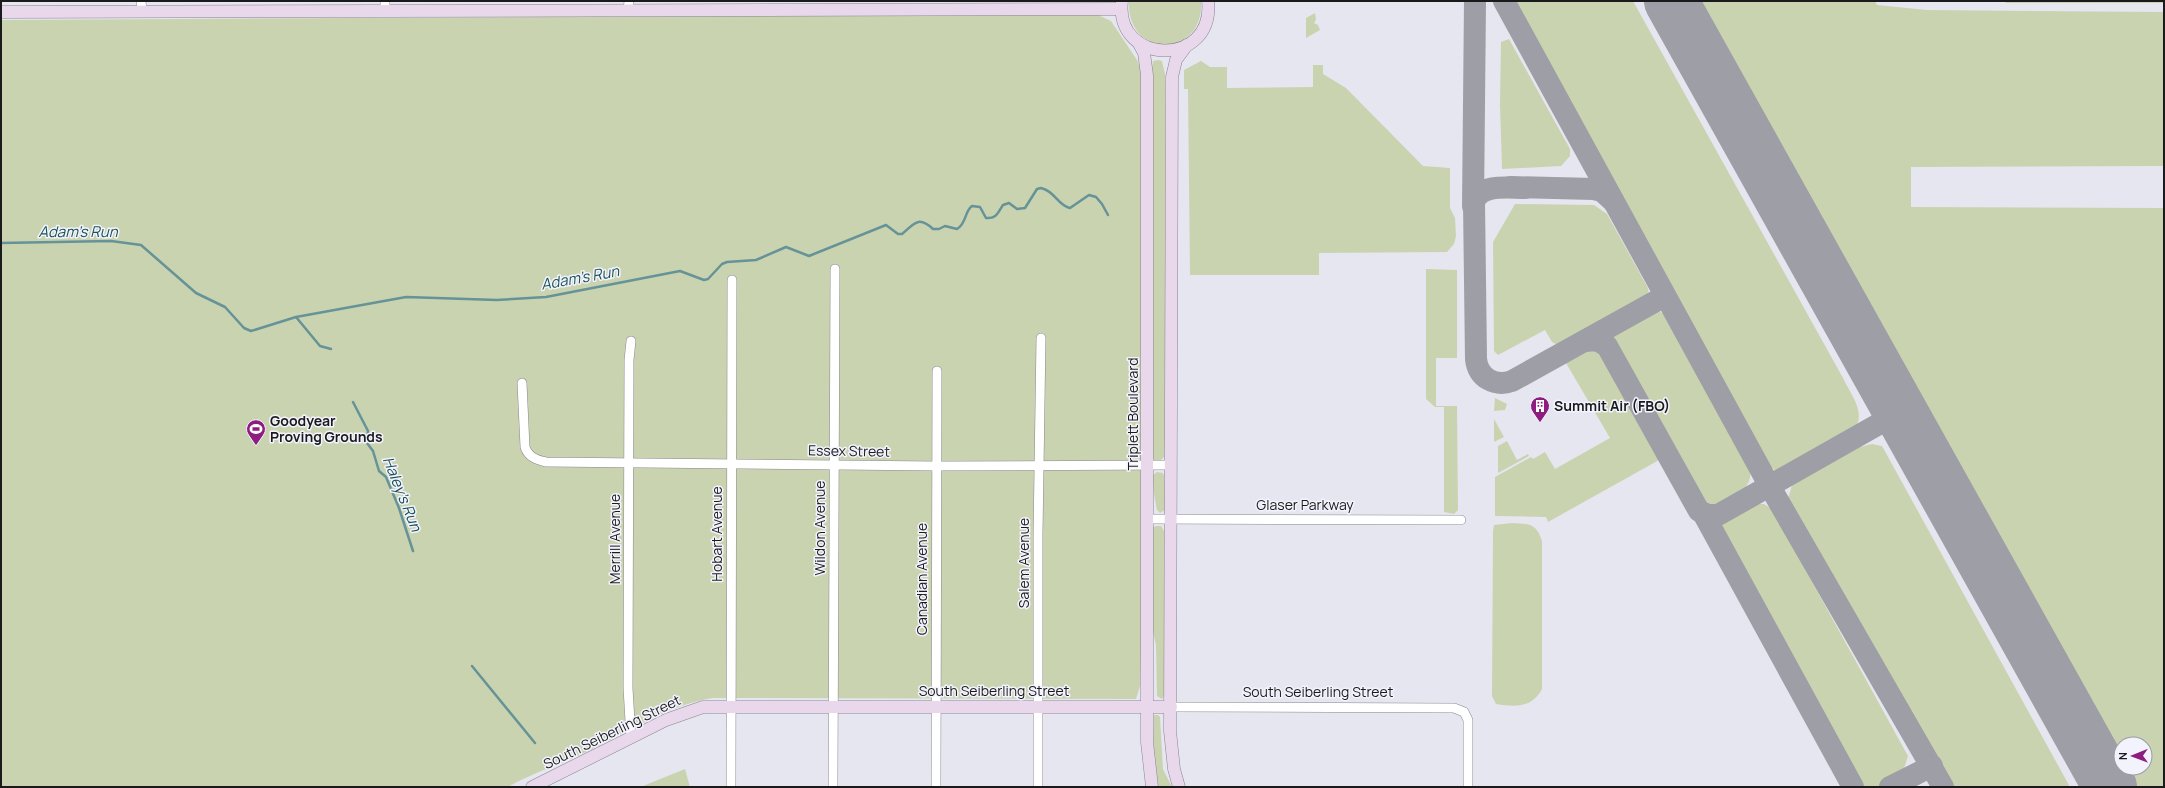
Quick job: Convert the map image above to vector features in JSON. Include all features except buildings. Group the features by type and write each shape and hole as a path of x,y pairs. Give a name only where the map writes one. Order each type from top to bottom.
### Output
{"main road":[{"path":"1179,787 1171,745 1170,465 1172,74 1176,60 1187,45 1197,37 1204,26 1208,14 1208,1"},
{"path":"1,12 142,6 1122,5 1126,27 1138,42 1149,48 1162,51 1175,50 1187,45"},
{"name":"Triplett Boulevard","path":"1138,42 1144,53 1147,75 1148,754 1152,787"},
{"name":"South Seiberling Street","path":"532,787 631,738 691,710 703,707 1171,707"}],"street":[{"name":"Wildon Avenue","path":"833,787 835,268"},
{"name":"Hobart Avenue","path":"731,787 732,280"},
{"name":"Salem Avenue","path":"1038,787 1038,528 1041,338"},
{"name":"Merrill Avenue","path":"631,341 629,360 628,463 628,712 631,738"},
{"name":"Canadian Avenue","path":"936,787 937,371"},
{"name":"Essex Street","path":"522,383 525,447 530,455 540,461 558,464 628,463 937,466 1170,465"},
{"name":"Glaser Parkway","path":"1148,519 1461,520"},
{"name":"South Seiberling Street","path":"1171,707 1451,707 1462,710 1468,720 1468,787"}],"green space":[{"path":"1129,1 1201,1 1199,20 1191,33 1179,42 1165,44 1152,42 1140,34 1131,20"},
{"path":"1509,1 1633,1 1853,397 1859,417 1858,424 1854,430 1781,470 1775,470 1762,460"},
{"path":"1698,1 1875,1 1877,5 1927,10 2164,12 2164,166 1911,167 1911,207 2164,208 2164,787 2135,787 2129,776 2153,776 2153,736 2113,736 2113,748"},
{"path":"2005,1 2164,1 2164,3 2006,3"},
{"path":"1315,13 1316,20 1314,23 1318,25 1320,30 1306,38 1306,18"},
{"path":"1098,15 1111,21 1137,60 1141,70 1141,652 1140,686 1136,699 713,698 663,713 584,753 526,777 508,787 1,787 1,20"},
{"path":"1509,39 1570,149 1570,156 1561,166 1502,169 1500,104 1501,42"},
{"path":"1153,61 1162,61 1165,74 1165,435 1164,457 1160,461 1155,461 1152,457 1152,71"},
{"path":"1201,61 1210,67 1227,67 1227,88 1313,87 1313,65 1323,65 1323,74 1346,88 1423,166 1450,168 1450,208 1455,218 1456,236 1454,244 1447,252 1319,253 1319,275 1190,275 1188,89 1184,89 1184,70"},
{"path":"1515,204 1594,205 1607,214 1648,288 1649,295 1647,299 1564,345 1559,346 1552,342 1545,330 1498,355 1494,351 1493,242"},
{"path":"1426,269 1457,270 1457,358 1436,358 1436,406 1457,406 1458,510 1454,514 1444,512 1444,407 1435,407 1426,399"},
{"path":"1653,310 1658,310 1663,314 1750,470 1750,478 1743,491 1721,505 1706,509 1701,505 1611,340 1613,333"},
{"path":"1592,345 1597,345 1603,349 1660,452 1659,460 1548,522 1546,517 1495,516 1495,477 1531,457 1533,459 1545,452 1555,469 1610,438 1566,363 1568,359"},
{"path":"1495,398 1507,404 1505,410 1494,411"},
{"path":"1494,419 1504,437 1494,442"},
{"path":"1507,441 1517,460 1528,454 1529,456 1498,473 1498,446"},
{"path":"1872,444 1882,446 2070,787 1946,787 1791,509 1788,499 1792,485 1860,447"},
{"path":"1157,472 1163,473 1164,476 1165,510 1160,513 1157,510 1153,483 1153,475"},
{"path":"1752,504 1764,504 1772,509 1908,756 1902,775 1881,787 1860,787 1854,780 1718,533 1716,527 1719,523"},
{"path":"1512,523 1528,524 1532,526 1540,535 1542,541 1542,689 1533,700 1517,706 1496,704 1492,696 1493,531 1494,525"},
{"path":"1161,526 1164,531 1164,696 1162,699 1157,696 1156,645 1152,627 1152,531 1153,527"},
{"path":"1154,715 1158,715 1160,717 1163,769 1172,787 1157,787 1153,752"},
{"path":"685,769 690,787 638,787 643,786"}],"waterway":[{"name":"Adam's Run","path":"1,243 111,241 141,245 196,293 225,307 244,328 251,331 296,317 406,297 497,300 546,297 680,271 704,280 708,279 722,264 727,262 756,260 786,247 809,256 886,225 898,234 902,234 916,222 924,222 933,229 939,229 945,226 957,229 962,224 969,208 972,206 980,207 986,218 990,218 995,216 1003,205 1009,203 1017,209 1025,208 1037,189 1041,188 1050,192 1062,204 1070,208 1089,195 1096,197 1108,215"},
{"name":"Haley's Run","path":"296,317 320,346 331,349"},
{"name":"Haley's Run","path":"353,402 368,431 367,443 373,451 379,471 386,477 399,508 413,551"},
{"name":"Haley's Run","path":"472,666 535,743"}],"taxiway":[{"path":"1473,206 1475,1"},
{"path":"1504,1 1769,485 1943,787"},
{"path":"1525,188 1504,187 1489,189 1477,196 1474,202 1476,359 1477,366 1484,376 1494,382 1499,383 1512,381 1665,296"},
{"path":"1510,187 1594,189 1602,191 1613,201"},
{"path":"1585,341 1597,340 1607,346 1699,511 1708,515 1718,515 1900,412"},
{"path":"1703,513 1853,787"},
{"path":"1890,787 1932,766"}],"runway":[{"path":"1671,1 2110,787"}],"place":[{"name":"Summit Air (FBO)","path":"1540,423"},
{"name":"Goodyear Proving Grounds","path":"256,446"}]}
